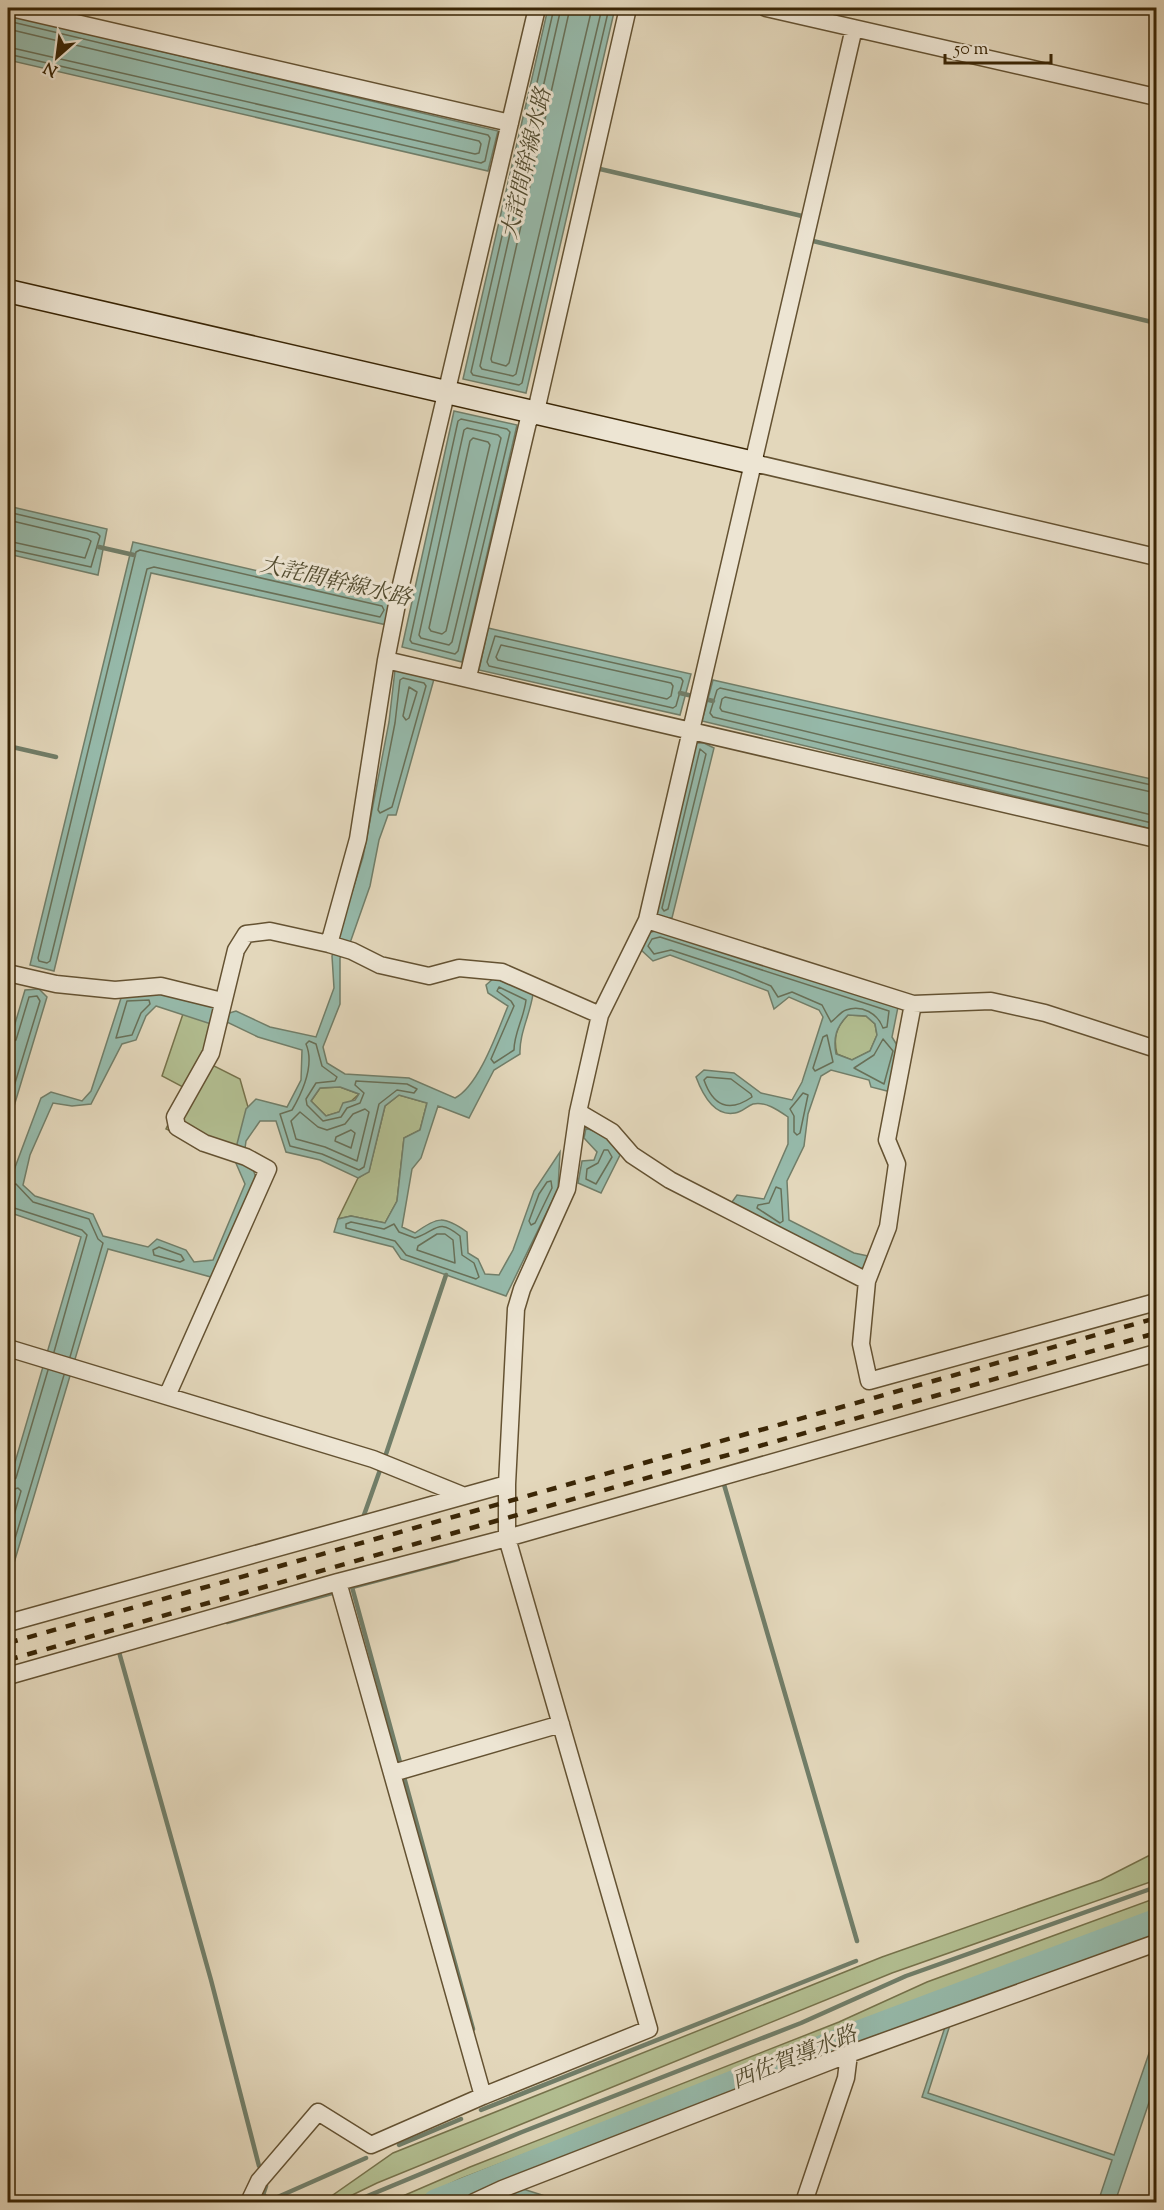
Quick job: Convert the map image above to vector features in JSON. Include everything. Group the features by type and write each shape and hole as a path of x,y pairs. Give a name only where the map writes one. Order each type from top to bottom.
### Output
{"street":[{"path":"11,8 510,123"},
{"path":"328,944 358,839 395,614 537,8"},
{"path":"468,677 528,422 536,411 628,8"},
{"path":"766,8 1156,97"},
{"path":"249,2202 259,2181 318,2112 371,2145 483,2096 649,2029 507,1538 507,1484 516,1309 522,1289 567,1189 578,1112 600,1015 647,920 855,28"},
{"path":"8,291 491,400 1156,557"},
{"path":"386,660 468,677 1156,839"},
{"path":"647,920 913,1004 991,1001 1046,1013 1156,1049"},
{"path":"167,1396 268,1169 204,1143 177,1127 175,1117 211,1053 236,950 246,934 270,931 328,944 352,951 380,964 429,976 459,968 502,972 600,1015"},
{"path":"8,973 37,980 115,990 161,986 222,1001"},
{"path":"913,1004 887,1140 897,1164 888,1227 872,1270 861,1344 869,1381 1156,1302"},
{"path":"578,1112 612,1132 632,1155 670,1180 872,1270"},
{"path":"8,1348 374,1459 462,1495"},
{"path":"8,1676 338,1582 507,1538 1156,1353"},
{"path":"8,1623 507,1484"},
{"path":"338,1582 483,2096"},
{"path":"393,1773 561,1724"},
{"path":"474,2202 502,2189 849,2054 1156,1943"},
{"path":"804,2202 846,2078 849,2054"}],"shaded area":[{"path":"186,1005 229,1018 210,1064 240,1079 250,1114 235,1161 166,1129 185,1088 162,1076"},
{"path":"848,1015 866,1016 875,1024 877,1035 870,1051 852,1060 837,1054 835,1043 838,1028"},
{"path":"340,1087 359,1094 339,1112 326,1116 311,1101 320,1088"},
{"path":"399,1095 427,1103 420,1130 404,1138 397,1201 385,1223 351,1216 338,1219 358,1178 369,1171 385,1106"},
{"path":"1156,1852 1156,1880 892,1973 377,2183 338,2202 323,2202 393,2153 882,1957 1101,1880"},
{"path":"1156,1898 1156,1912 460,2179 412,2202 389,2202 470,2167 839,2022 927,1982"}],"water":[{"name":"大詫間幹線水路","path":"548,8 615,8 526,393 463,379"},
{"path":"8,15 498,131 488,171 8,60"},
{"path":"454,411 517,425 462,662 402,647"},
{"path":"8,506 107,529 98,575 8,554"},
{"path":"133,542 392,602 387,625 151,573 54,971 30,965"},
{"path":"488,628 691,674 680,715 479,670"},
{"path":"395,670 434,679 396,815 388,815 379,840 370,886 350,943 340,958 340,1004 323,1047 327,1063 345,1074 409,1078 455,1098 464,1092 480,1070 508,1006 488,993 486,985 494,978 533,994 521,1039 520,1054 494,1070 469,1118 438,1106 421,1158 412,1169 402,1227 415,1233 435,1221 452,1223 467,1232 468,1253 478,1259 485,1274 499,1275 513,1250 534,1191 560,1152 558,1189 506,1296 401,1259 393,1247 334,1232 338,1219 351,1216 385,1223 397,1201 404,1138 420,1130 427,1103 399,1095 385,1106 369,1172 358,1178 320,1160 286,1152 276,1121 260,1121 246,1141 243,1163 253,1169 256,1178 211,1277 108,1249 8,1583 8,1486 81,1237 8,1212 8,1186 41,1098 51,1092 82,1101 91,1091 122,995 164,992 209,1004 226,1014 236,1011 270,1027 316,1037 334,988 332,956 363,857 389,722","holes":["156,1006 211,1024 227,1022 258,1037 302,1050 301,1080 287,1107 256,1099 246,1109 235,1161 245,1184 213,1260 194,1262 186,1250 157,1239 148,1247 103,1236 93,1214 35,1196 23,1185 30,1155 53,1103 72,1106 91,1104 122,1044 136,1040 146,1016","340,1087 359,1094 355,1100 343,1103 339,1112 326,1116 311,1101 320,1088"]},
{"path":"713,680 1156,780 1156,830 702,721"},
{"path":"694,743 704,743 714,748 672,918 659,917 655,911"},
{"path":"659,930 898,1007 892,1037 900,1050 891,1092 871,1087 869,1080 831,1070 821,1076 808,1114 804,1146 787,1181 789,1220 854,1253 873,1257 869,1266 857,1270 778,1230 732,1202 737,1195 764,1199 788,1144 788,1117 776,1109 758,1103 735,1113 721,1111 715,1108 705,1096 696,1077 704,1070 734,1073 761,1093 792,1100 802,1082 823,1017 819,1010 789,997 774,1009 768,991 670,955 653,961 639,948 648,933","holes":["848,1015 866,1016 875,1024 877,1035 870,1051 852,1060 836,1054 836,1033 844,1019"]},
{"path":"39,989 47,997 8,1126 8,1047 25,990"},
{"path":"586,1128 606,1136 620,1155 601,1193 578,1183 582,1161 594,1160 597,1152 584,1138"},
{"path":"950,2025 928,2093 1114,2155 1156,2033 1156,2082 1115,2202 1098,2202 1112,2160 922,2097 945,2027"},
{"path":"523,2189 564,2202 517,2202 500,2197"}],"waterway":[{"path":"600,169 802,216"},
{"path":"813,241 1156,323"},
{"path":"99,547 134,555"},
{"path":"680,693 713,701"},
{"path":"8,746 56,757"},
{"path":"386,1454 446,1275"},
{"path":"364,1515 380,1470"},
{"path":"723,1481 857,1941"},
{"path":"458,1559 352,1587 473,2029"},
{"path":"227,1622 332,1593"},
{"path":"119,1652 211,1980 259,2166"},
{"path":"353,2202 522,2132 801,2023 906,1976 1156,1887"},
{"name":"西佐賀導水路","path":"436,2202 860,2033 1156,1922"},
{"path":"481,2110 856,1961"},
{"path":"399,2145 461,2119"},
{"path":"266,2186 263,2195 271,2200 366,2158"}],"railway":[{"path":"8,1643 1156,1318"},
{"path":"8,1660 1156,1333"}]}
